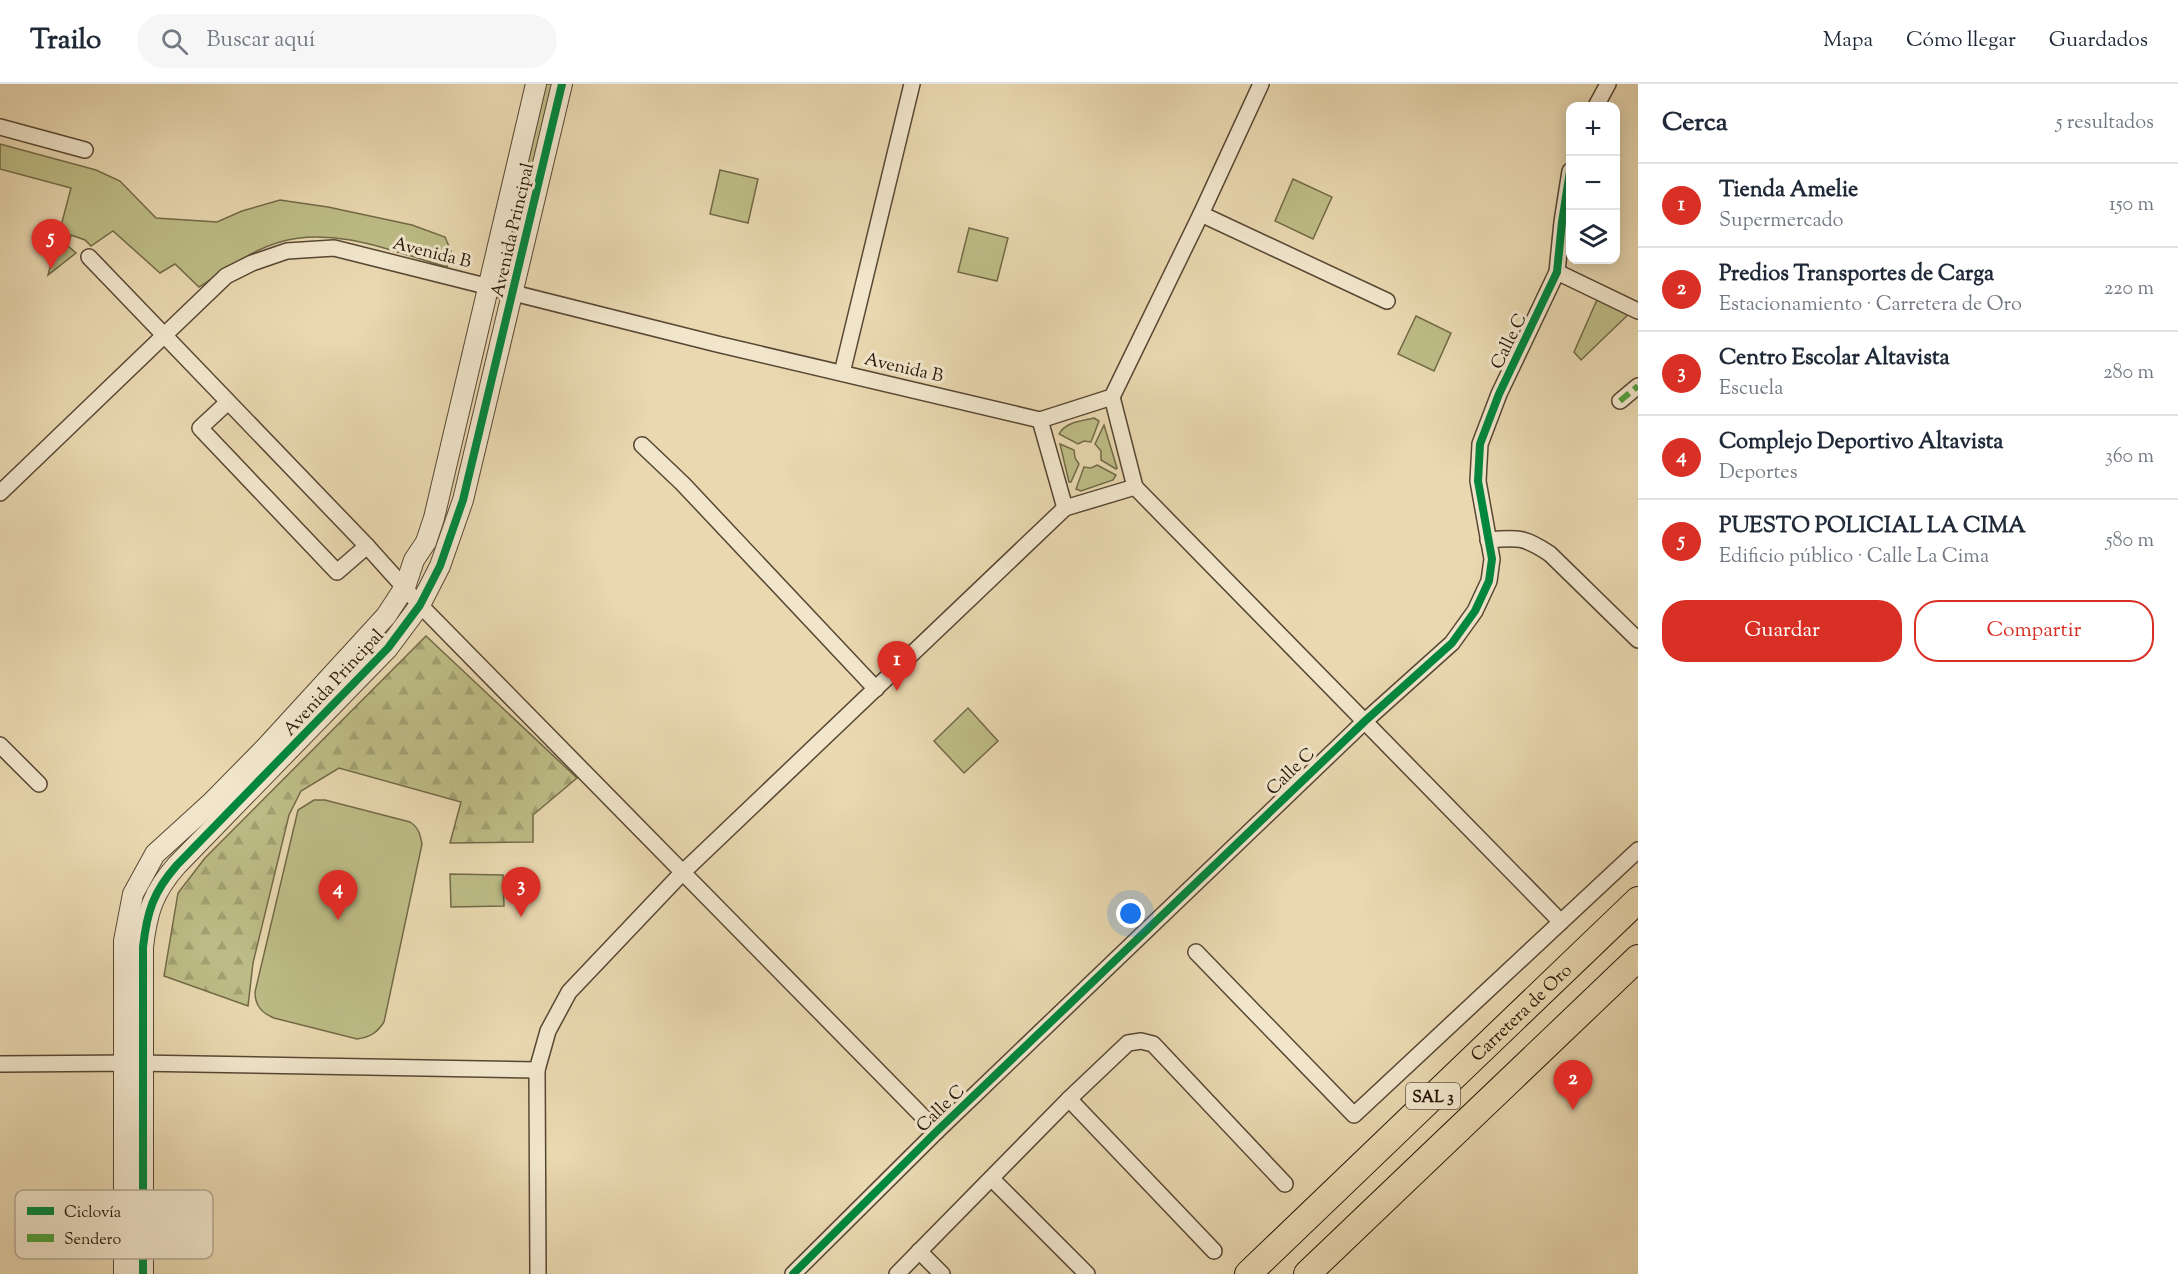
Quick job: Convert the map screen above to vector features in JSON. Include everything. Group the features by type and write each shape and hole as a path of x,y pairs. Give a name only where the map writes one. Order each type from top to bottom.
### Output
{"highway":[{"name":"Carretera de Oro","path":"1248,1274 1629,918 1638,900"},
{"name":"SAL 3","path":"1307,1274 1638,958"}],"street":[{"name":"Avenida Principal","path":"124,1190 124,940 133,894 155,854 211,803 283,729 386,616 405,588 414,560 426,542 434,518 536,84"},
{"name":"Avenida Principal","path":"143,1190 143,947 147,917 153,900 163,881 388,648 420,605 440,566 463,500 562,84"},
{"path":"842,372 912,84"},
{"path":"1261,84 1112,397 1135,487 1561,922"},
{"path":"1598,102 1608,84"},
{"path":"0,127 85,150"},
{"name":"Calle C","path":"793,1274 937,1131 1365,721 1452,643 1475,611 1489,580 1492,559 1478,481 1480,444 1499,394 1557,272 1566,196"},
{"path":"1201,213 1387,301"},
{"name":"Avenida B","path":"0,493 226,276 252,263 287,251 334,248 717,344 1040,420"},
{"path":"89,257 367,546 420,605 937,1131"},
{"path":"1557,272 1638,311"},
{"path":"1620,401 1638,386"},
{"path":"1065,508 1040,420 1112,397"},
{"path":"228,402 200,428 337,572 367,546"},
{"path":"642,445 683,484 876,689"},
{"path":"538,1274 537,1070 548,1031 569,992 682,873 1065,508 1135,487"},
{"path":"1488,540 1518,537 1535,543 1550,554 1638,640"},
{"path":"0,745 39,784"},
{"path":"1196,952 1354,1115 1638,850"},
{"path":"897,1274 1069,1099 1128,1043 1142,1041 1153,1044 1285,1184"},
{"path":"0,1064 124,1063 537,1070"},
{"path":"1069,1099 1214,1251"},
{"path":"992,1179 1087,1274"},
{"path":"919,1251 942,1274"},
{"name":"Avenida Principal","path":"143,1259 143,1274"}],"green space":[{"path":"542,84 556,84 509,272 501,270"},
{"path":"0,144 96,170 120,181 156,218 217,222 242,211 280,200 328,207 412,225 445,237 451,251 447,267 364,243 322,237 301,238 280,242 259,250 199,287 175,264 160,273 113,231 91,246 85,240 71,235 68,246 76,253 48,275 71,188 0,169"},
{"path":"720,170 758,179 748,223 710,214"},
{"path":"1293,179 1332,197 1313,239 1275,221"},
{"path":"969,228 1008,238 997,281 958,272"},
{"path":"1600,293 1634,309 1581,360 1574,352"},
{"path":"1416,316 1451,333 1434,371 1398,354"},
{"path":"1094,418 1099,421 1091,442 1084,441 1078,444 1059,434 1070,424"},
{"path":"1104,425 1116,469 1101,460 1101,451 1095,444"},
{"path":"1060,444 1074,450 1079,464 1071,482 1069,482"},
{"path":"1097,465 1116,475 1113,480 1081,491 1076,489 1084,467 1091,468"},
{"path":"426,636 577,778 533,815 533,842 450,843 461,802 339,768 301,791 289,815 253,963 248,1006 164,976 178,893 205,858"},
{"path":"968,708 998,741 964,773 934,741"},
{"path":"314,800 325,800 410,822 419,832 422,844 384,1022 376,1032 357,1039 274,1018 260,1008 255,997 298,810"},
{"path":"450,874 503,875 504,906 451,907"}],"marked path":[{"path":"1620,401 1638,386"}],"cycle path":[{"path":"143,1190 143,947 152,903 162,884 177,865 388,648 420,605 440,566 463,500 562,84"},
{"path":"793,1274 937,1131 1365,721 1452,643 1475,611 1489,581 1492,559 1478,481 1480,444 1499,394 1557,272 1566,196"},
{"path":"143,1259 143,1274"}],"place":[{"name":"PUESTO POLICIAL LA CIMA","path":"51,269"},
{"name":"Tienda Amelie","path":"897,691"},
{"name":"Centro Escolar Altavista","path":"521,917"},
{"name":"Complejo Deportivo Altavista","path":"338,920"},
{"name":"Predios Transportes de Carga","path":"1573,1110"}]}
